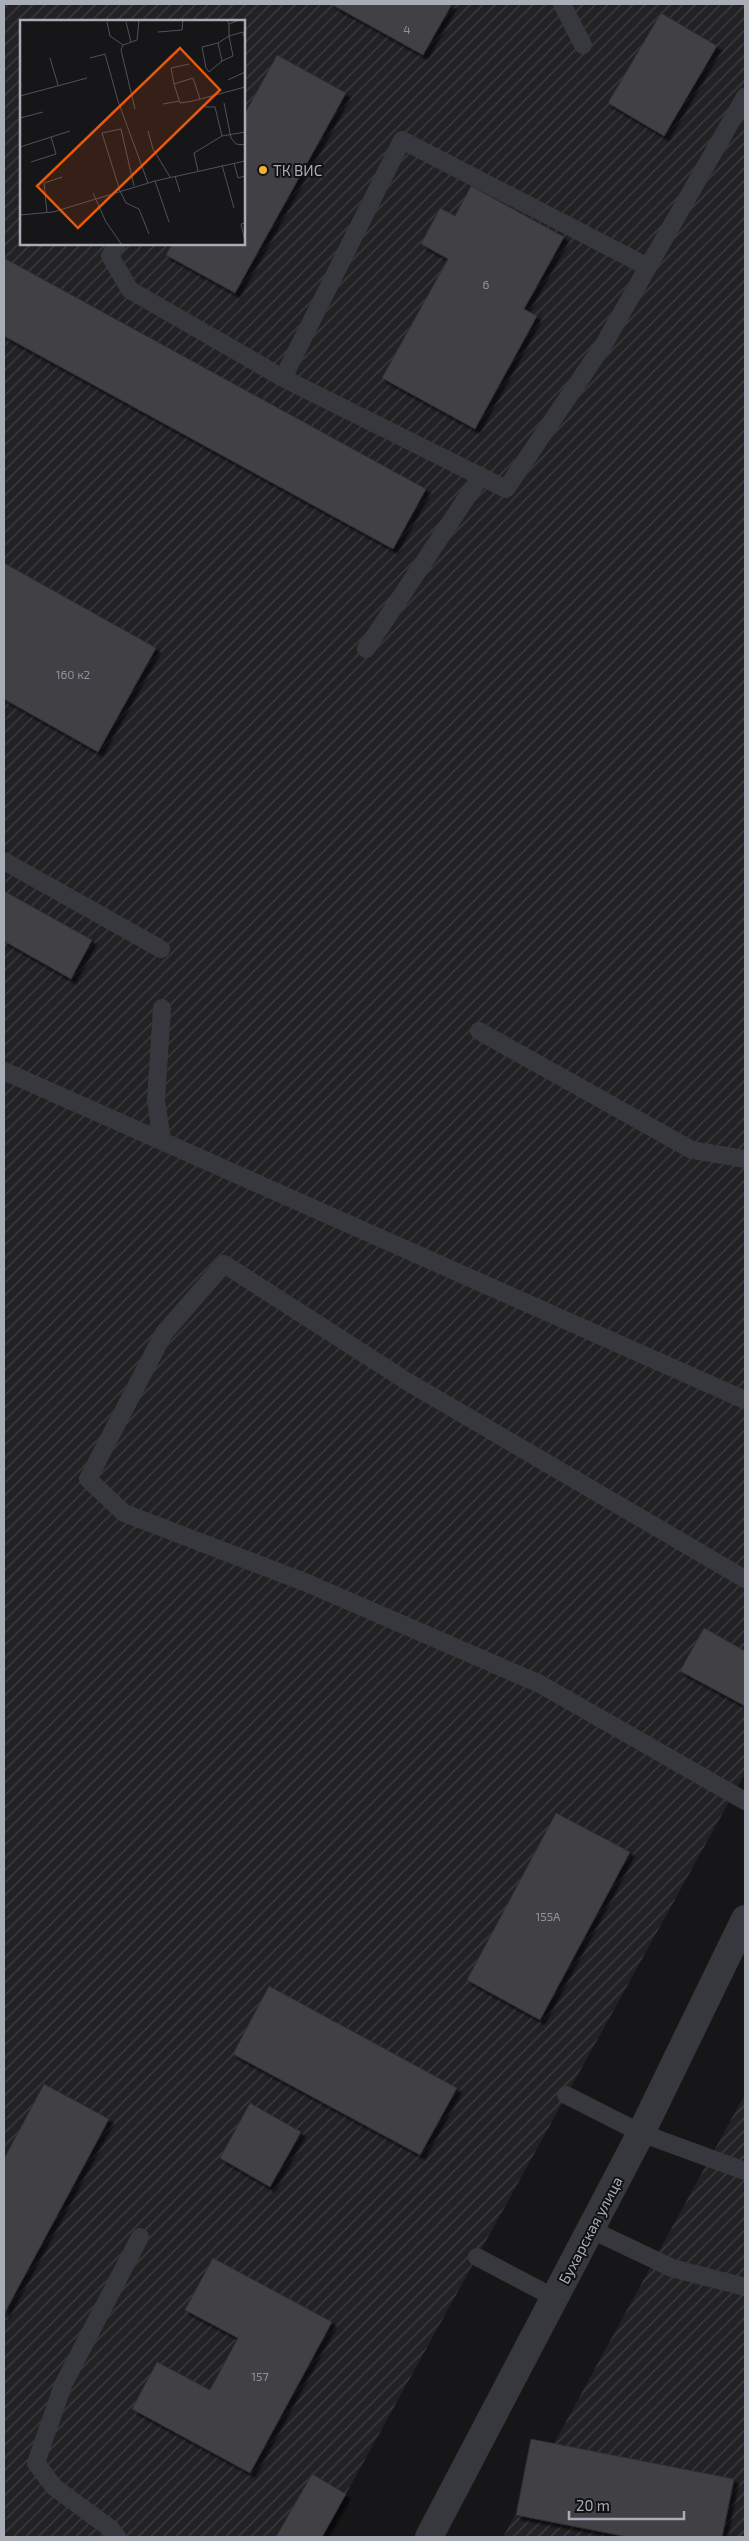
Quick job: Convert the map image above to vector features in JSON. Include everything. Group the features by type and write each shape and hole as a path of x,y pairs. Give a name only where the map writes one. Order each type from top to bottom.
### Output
{"street":[{"name":"Бухарская улица","path":"429,2537 641,2133 745,1919"}],"lane":[{"path":"562,4 583,45"},
{"path":"116,245 110,256 130,290 283,378 506,489 604,344 745,97"},
{"path":"283,378 402,140 648,267"},
{"path":"366,649 481,476"},
{"path":"4,861 161,949"},
{"path":"162,1008 156,1100 162,1141"},
{"path":"479,1031 692,1150 745,1159"},
{"path":"4,1071 745,1400"},
{"path":"745,1579 408,1382 224,1264 164,1333 88,1479 124,1513 306,1583 540,1684 745,1801"},
{"path":"566,2095 641,2133 745,2171"},
{"path":"590,2229 672,2268 745,2287"},
{"path":"117,2537 111,2529 54,2487 36,2463 63,2385 140,2237"},
{"path":"477,2257 555,2298"}],"shaded area":[{"path":"4,4 745,4 745,1773 322,2537 4,2537"},
{"path":"745,2094 745,2537 503,2537"}],"building":[{"path":"331,4 452,4 423,55"},
{"path":"661,13 717,46 664,136 608,103"},
{"path":"277,55 346,93 235,293 166,255 171,245 245,245 245,113"},
{"path":"471,186 564,237 524,309 537,316 475,429 382,378 448,259 421,244 440,208 455,216"},
{"path":"4,258 426,489 393,549 4,336"},
{"path":"4,563 156,648 98,752 4,699"},
{"path":"4,891 92,940 71,979 4,941"},
{"path":"704,1628 745,1651 745,1706 680,1671"},
{"path":"556,1813 630,1852 540,2020 467,1980"},
{"path":"269,1986 457,2088 420,2155 233,2054"},
{"path":"44,2084 109,2119 4,2314 4,2159"},
{"path":"250,2103 301,2132 270,2187 220,2158"},
{"path":"213,2258 332,2322 250,2473 132,2409 157,2362 210,2390 238,2338 185,2310"},
{"path":"531,2439 734,2479 722,2537 628,2537 516,2515"},
{"path":"312,2474 346,2494 322,2537 276,2537"}],"place":[{"name":"ТК ВИС","path":"263,170"}]}
